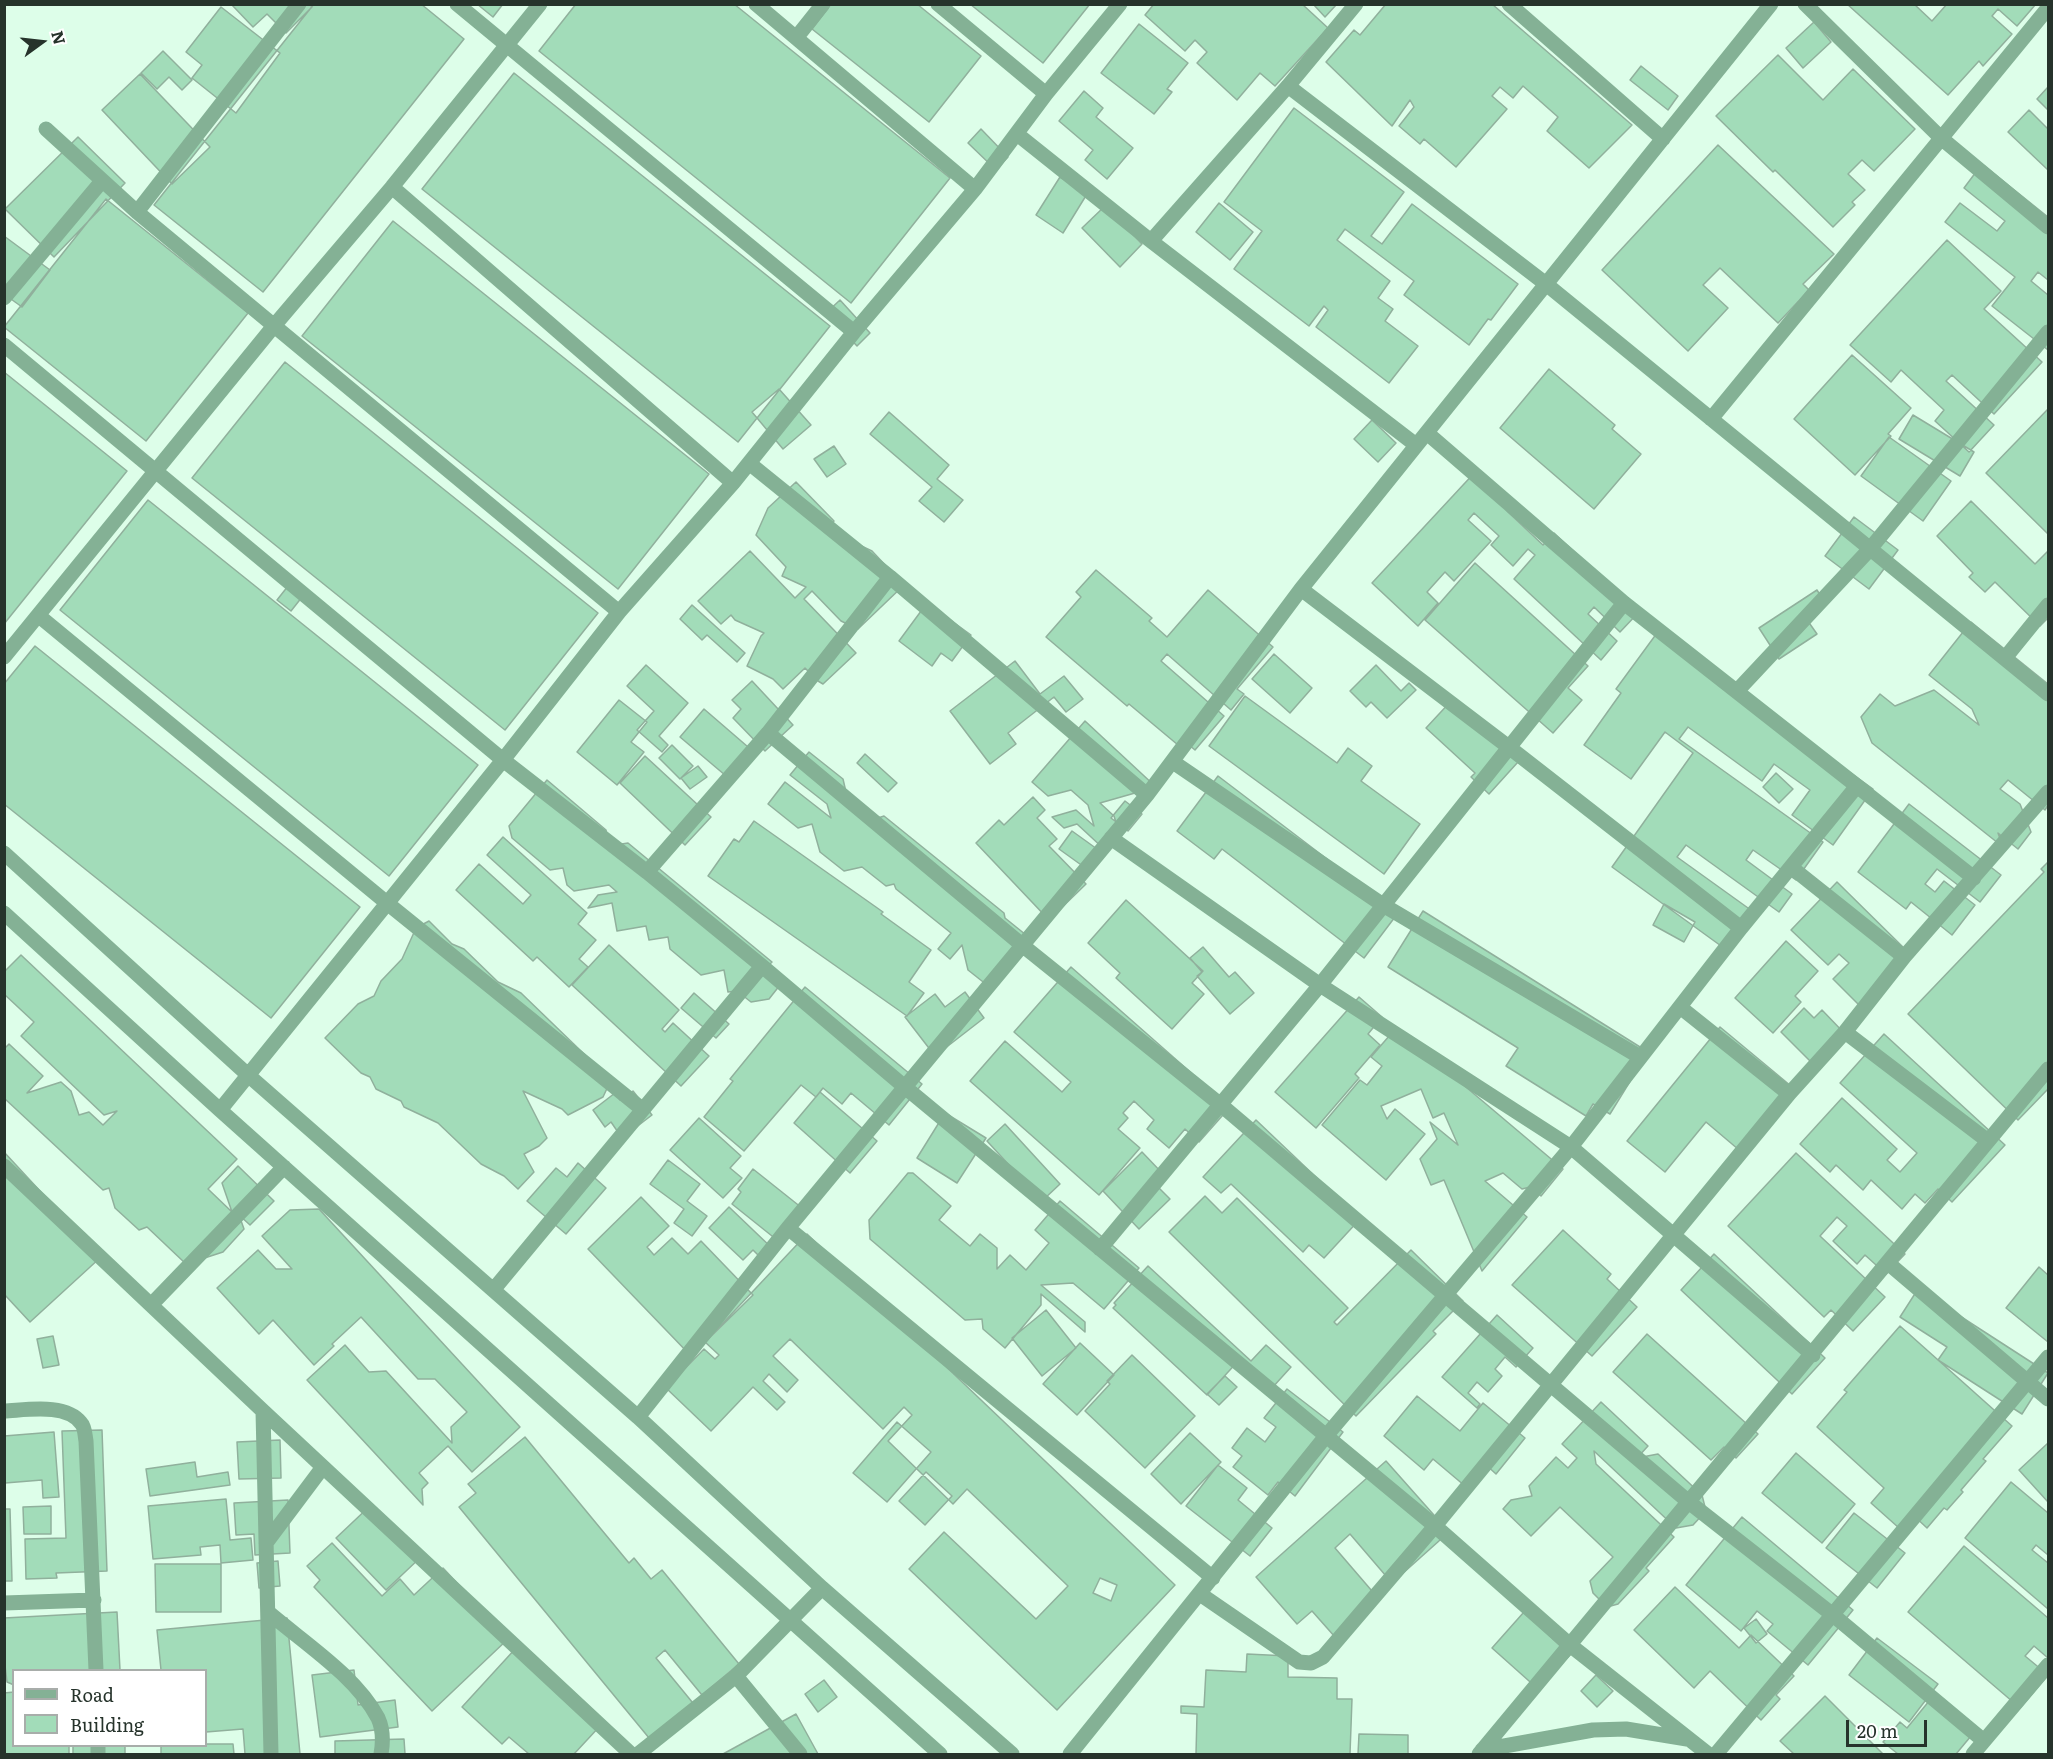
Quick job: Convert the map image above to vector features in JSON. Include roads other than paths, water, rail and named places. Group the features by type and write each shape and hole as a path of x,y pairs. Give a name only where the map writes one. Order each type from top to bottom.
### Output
{"street":[{"path":"137,212 299,4"},
{"path":"457,4 854,332"},
{"path":"4,657 540,4"},
{"path":"756,4 975,189"},
{"path":"796,38 823,4"},
{"path":"938,4 1046,94"},
{"path":"220,1110 503,760 619,612 733,483 854,332 975,189 1046,94 1120,4"},
{"path":"1151,241 1288,86 1356,4"},
{"path":"1509,4 1663,139"},
{"path":"638,1417 788,1228 1147,795 1301,589 1770,4"},
{"path":"1805,4 1941,138 2049,226"},
{"path":"1711,419 2049,8"},
{"path":"1288,86 1546,284 2049,694"},
{"path":"46,129 137,212 273,327 619,612"},
{"path":"1017,134 1151,241 1416,445"},
{"path":"4,298 102,180"},
{"path":"392,187 733,483"},
{"path":"1737,691 1870,549 2049,332"},
{"path":"5,347 503,760 647,872 762,966 1435,1526 1570,1644 1708,1755"},
{"path":"1426,433 1624,603 1974,878"},
{"path":"749,463 890,577 1147,795"},
{"path":"647,872 768,733 890,577"},
{"path":"1301,589 1741,927"},
{"path":"1100,1249 1320,985 1624,603"},
{"path":"2004,658 2049,605"},
{"path":"39,616 387,903 642,1109"},
{"path":"768,733 1022,945 1221,1104 1690,1503 1833,1615 1984,1741"},
{"path":"1173,762 1383,905 1640,1057"},
{"path":"1070,1755 1326,1436 1571,1147 1741,927 1857,786"},
{"path":"1200,1594 1294,1660 1304,1664 1323,1657 1435,1526 1789,1094 1845,1032 1904,957 2049,792"},
{"path":"1111,838 1320,985 1571,1147 1813,1355"},
{"path":"4,853 248,1076 494,1289 638,1417 822,1588 1012,1755"},
{"path":"1791,867 1904,957"},
{"path":"4,913 220,1110 940,1755"},
{"path":"494,1289 762,966"},
{"path":"1680,1007 1789,1094"},
{"path":"1845,1032 1988,1142"},
{"path":"1481,1752 2049,1069"},
{"path":"4,1166 631,1755"},
{"path":"151,1305 284,1167"},
{"path":"788,1228 1213,1578"},
{"path":"1888,1263 2049,1400"},
{"path":"1716,1755 2049,1357"},
{"path":"4,1411 57,1410 72,1415 83,1424 86,1441 96,1669"},
{"path":"263,1411 271,1755"},
{"path":"266,1543 323,1467"},
{"path":"638,1755 736,1676 822,1588"},
{"path":"4,1603 94,1600"},
{"path":"268,1612 357,1686 379,1720 383,1744 381,1755"},
{"path":"1973,1755 2049,1665"},
{"path":"736,1676 800,1755"},
{"path":"1481,1752 1593,1730 1626,1729 1688,1739"}]}
